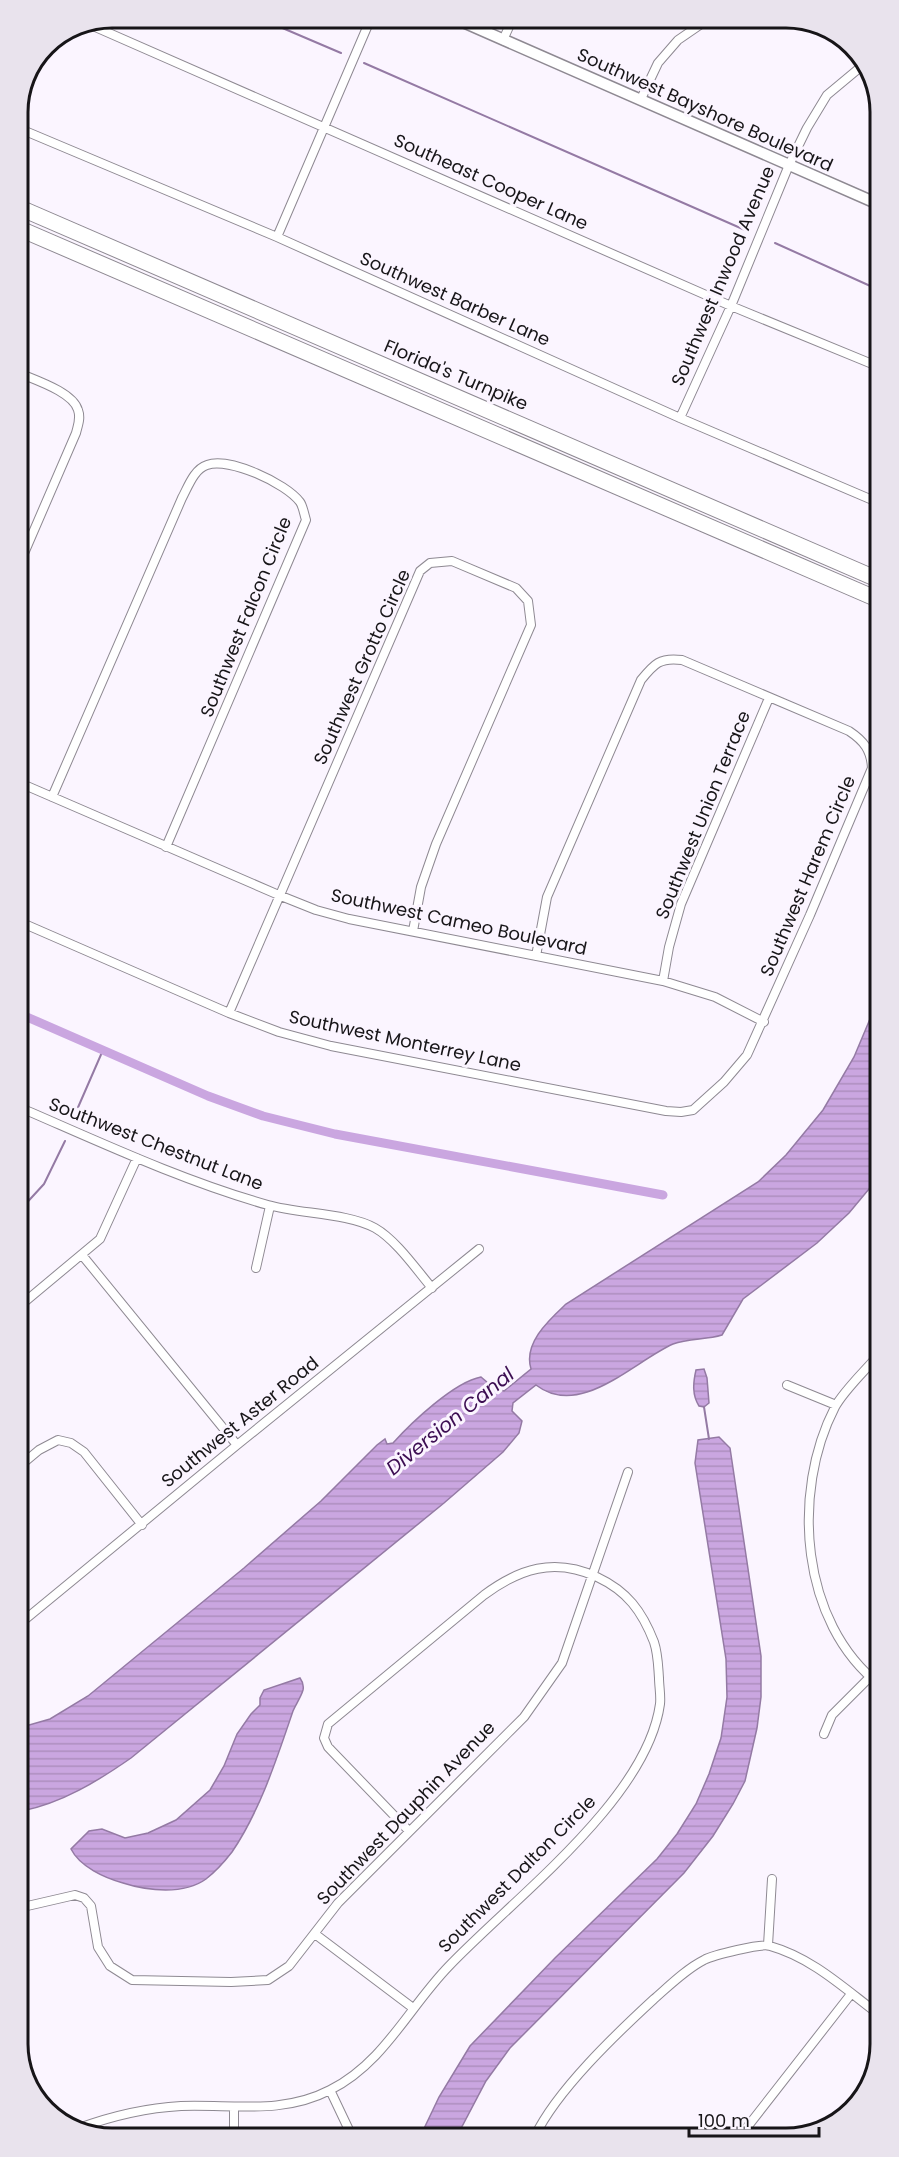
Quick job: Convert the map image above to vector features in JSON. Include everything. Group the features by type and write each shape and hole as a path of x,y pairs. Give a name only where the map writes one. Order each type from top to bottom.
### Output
{"highway":[{"name":"Florida's Turnpike","path":"29,212 870,576"},
{"path":"29,233 870,596"}],"street":[{"path":"277,237 366,28"},
{"name":"Southeast Cooper Lane","path":"101,29 731,306 870,363"},
{"name":"Southwest Bayshore Boulevard","path":"477,29 870,200"},
{"path":"503,40 508,29"},
{"path":"641,99 658,63 678,40 694,29"},
{"name":"Southwest Inwood Avenue","path":"680,418 807,128 827,95 858,70"},
{"name":"Southwest Barber Lane","path":"29,133 277,237 680,418 870,499"},
{"path":"29,377 62,392 72,400 78,408 80,420 29,542"},
{"name":"Southwest Falcon Circle","path":"52,797 193,476 206,465 224,463 272,480 301,503 306,519 166,847"},
{"name":"Southwest Grotto Circle","path":"229,1013 420,571 430,563 452,561 516,588 528,601 531,625 436,844 421,887 413,931"},
{"name":"Southwest Harem Circle","path":"536,956 547,897 641,680 652,665 669,658 682,660 849,731 862,740 870,752"},
{"name":"Southwest Union Terrace","path":"663,981 669,947 681,904 769,698"},
{"name":"Southwest Harem Circle","path":"693,1110 724,1082 747,1055 764,1022 870,773"},
{"name":"Southwest Cameo Boulevard","path":"29,787 316,910 349,919 663,981 715,997 764,1022"},
{"name":"Southwest Monterrey Lane","path":"29,926 229,1013 279,1032 331,1046 666,1111 693,1110"},
{"name":"Southwest Chestnut Lane","path":"28,1111 211,1187 270,1206 355,1221 375,1228 388,1238 432,1288"},
{"path":"28,1299 100,1239 137,1158"},
{"path":"256,1268 270,1206"},
{"name":"Southwest Aster Road","path":"28,1617 479,1249"},
{"path":"82,1255 237,1445"},
{"path":"824,1734 832,1715 870,1677 838,1637 824,1609 808,1538 810,1495 816,1454 836,1405 870,1365"},
{"path":"787,1385 836,1405"},
{"path":"28,1459 58,1440 71,1443 84,1452 142,1525"},
{"name":"Southwest Dauphin Avenue","path":"28,1906 75,1895 84,1898 91,1906 98,1947 111,1966 132,1980 231,1982 268,1980 289,1966 338,1903 524,1717 562,1663 628,1472"},
{"name":"Southwest Dalton Circle","path":"95,2127 123,2114 157,2108 207,2105 234,2108 283,2106 330,2090 353,2076 374,2059 447,1967 608,1808 647,1746 660,1704 658,1653 646,1620 618,1589 591,1575 572,1569 541,1568 521,1572 501,1583 328,1724 324,1733 325,1743 409,1831"},
{"path":"768,1945 772,1879"},
{"path":"315,1934 413,2008"},
{"path":"539,2128 576,2079 634,2018 672,1983 705,1959 768,1945 813,1964 870,2008"},
{"path":"746,2128 851,1994"},
{"path":"330,2090 348,2128"},
{"path":"234,2108 234,2128"}],"water":[{"name":"Diversion Canal","path":"870,1019 870,1188 849,1213 817,1243 743,1299 722,1335 673,1344 624,1374 588,1392 570,1395 553,1394 536,1385 513,1403 512,1411 522,1421 519,1433 503,1452 444,1503 131,1758 106,1775 65,1797 28,1809 28,1725 50,1719 88,1696 244,1568 321,1501 377,1445 385,1439 387,1444 393,1443 446,1395 470,1380 481,1377 494,1388 504,1391 531,1369 530,1359 534,1341 545,1325 566,1304 758,1182 786,1155 823,1110 854,1057"},
{"path":"704,1369 709,1403 704,1407 699,1406 695,1398 694,1380 696,1370"},
{"path":"719,1437 730,1448 761,1656 761,1697 757,1728 745,1781 713,1836 684,1873 510,2048 486,2081 461,2128 424,2128 439,2097 470,2046 555,1958 657,1859 677,1834 696,1804 709,1774 721,1738 727,1697 726,1659 695,1463 698,1440"},
{"path":"300,1678 303,1690 259,1802 232,1852 206,1879 187,1888 166,1890 143,1888 101,1875 75,1855 71,1849 89,1831 102,1829 125,1838 148,1833 176,1820 210,1790 224,1766 237,1734 260,1705 260,1698 264,1690"}],"waterway":[{"path":"283,28 341,53"},
{"path":"364,63 745,230"},
{"path":"775,243 870,286"},
{"path":"29,1018 208,1096 263,1116 335,1134 663,1195"},
{"path":"76,1112 103,1050"},
{"path":"28,1201 44,1184 65,1141"},
{"path":"704,1407 709,1439"}]}
